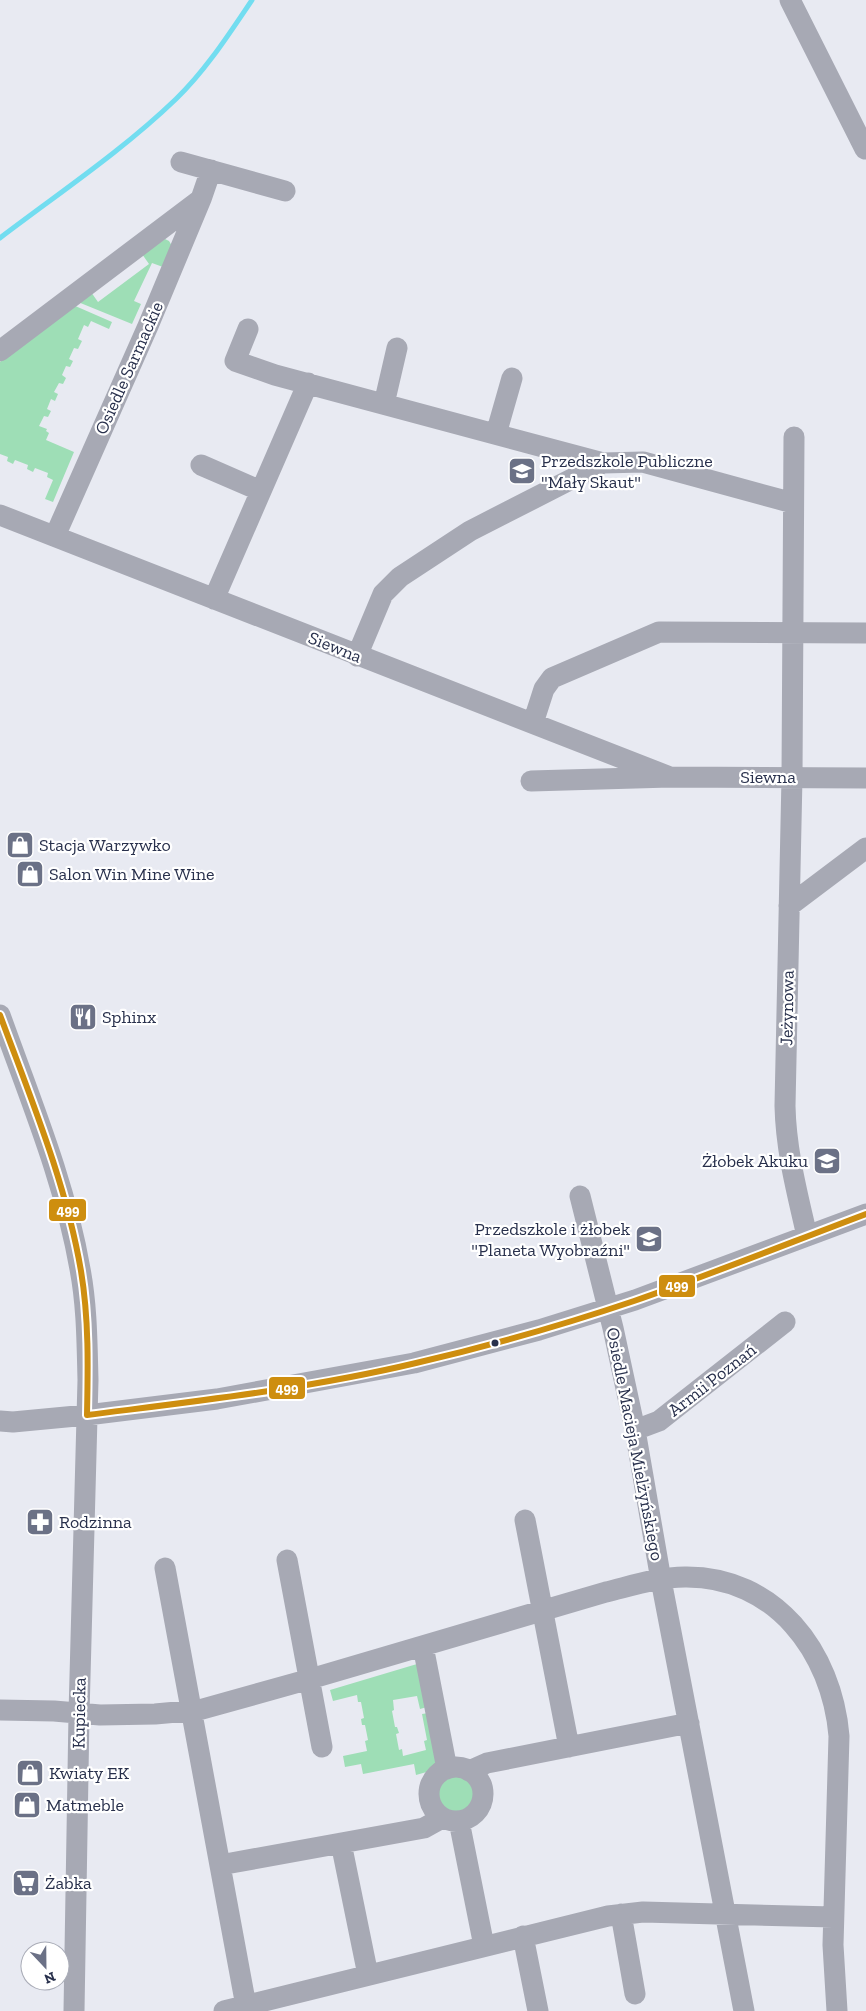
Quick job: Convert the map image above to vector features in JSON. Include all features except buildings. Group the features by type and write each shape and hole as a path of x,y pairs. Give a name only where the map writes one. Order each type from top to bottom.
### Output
{"street":[{"path":"790,0 866,149"},
{"path":"181,162 285,191"},
{"name":"Osiedle Sarmackie","path":"56,536 148,326 201,199 211,170"},
{"path":"0,351 201,199"},
{"path":"248,328 235,361 308,384 603,463 643,462 793,503"},
{"path":"384,404 397,348"},
{"path":"496,434 512,378"},
{"path":"214,599 308,384"},
{"name":"Jeżynowa","path":"794,437 792,777 785,1096 786,1139 790,1164 808,1236"},
{"path":"357,656 383,594 400,577 470,531 603,463"},
{"path":"200,465 261,491"},
{"name":"Siewna","path":"0,515 670,778"},
{"path":"533,723 544,689 552,678 659,632 866,633"},
{"name":"Siewna","path":"530,781 670,778 866,778"},
{"path":"789,906 866,848"},
{"name":"Kupiecka","path":"0,1016 54,1166 76,1249 84,1290 87,1330 87,1416 74,2011"},
{"path":"580,1196 608,1309"},
{"path":"0,1421 13,1422 87,1416 217,1399 381,1370 494,1343 608,1309 866,1214"},
{"name":"Osiedle Macieja Mielżyńskiego","path":"608,1309 635,1430 661,1580 744,2011"},
{"name":"Armii Poznań","path":"635,1430 659,1421 785,1322"},
{"path":"525,1520 569,1746"},
{"path":"287,1560 322,1747"},
{"path":"165,1568 246,2006"},
{"name":"Osiedle Macieja Mielżyńskiego","path":"0,1710 54,1711 79,1714 155,1714 191,1711 310,1680 606,1592 661,1580 686,1577 725,1583 752,1593 790,1621 804,1637 820,1663 835,1705 839,1736 833,1917 833,1961 837,2011"},
{"path":"423,1646 447,1769"},
{"path":"470,1771 487,1763 689,1723"},
{"path":"220,1865 424,1828 450,1820 474,1814 482,1800 481,1783 470,1771 462,1768 447,1769 437,1774 429,1789 431,1806 450,1820 484,1946"},
{"path":"341,1843 368,1975"},
{"path":"224,2011 523,1936 621,1914 643,1912 833,1917"},
{"path":"621,1914 635,1994"},
{"path":"523,1936 538,2011"}],"green space":[{"path":"165,239 172,246 163,267 152,263 134,301 141,304 132,324 78,302 91,292 98,302 149,264 142,254"},
{"path":"73,305 112,322 109,329 91,321 88,327 84,325 78,339 82,341 78,349 74,348 69,359 73,361 70,367 66,366 62,375 66,378 63,384 59,383 54,392 58,394 55,401 51,399 47,409 51,411 48,417 44,416 39,426 47,429 46,431 49,433 46,440 74,452 53,502 45,499 53,480 47,477 48,473 35,468 33,472 27,469 28,465 15,460 13,464 7,461 8,457 0,454 0,362"},
{"path":"417,1664 427,1707 420,1709 417,1696 393,1700 394,1710 392,1711 395,1727 397,1727 399,1733 396,1734 399,1750 402,1749 403,1756 426,1750 424,1741 427,1740 422,1714 429,1713 436,1765 430,1771 416,1775 414,1764 363,1774 361,1764 345,1767 343,1756 367,1751 365,1741 368,1740 365,1725 362,1725 361,1719 364,1718 361,1702 358,1702 357,1695 333,1701 330,1690"},
{"path":"460,1774 468,1777 474,1783 477,1795 474,1807 468,1813 452,1816 444,1813 438,1807 435,1791 438,1783 444,1777"}],"waterway":[{"path":"0,238 112,154 176,99 207,64 252,0"}],"transit line":[{"name":"499","path":"0,1015 57,1173 74,1238 81,1271 87,1325 87,1415"},
{"name":"499","path":"87,1415 293,1387 375,1372 471,1350 553,1327 634,1301 866,1214"}],"place":[{"name":"Przedszkole Publiczne \"Mały Skaut\"","path":"522,471"},
{"name":"Stacja Warzywko","path":"20,845"},
{"name":"Salon Win Mine Wine","path":"30,874"},
{"name":"Sphinx","path":"83,1017"},
{"name":"Żłobek Akuku","path":"827,1161"},
{"name":"Przedszkole i żłobek \"Planeta Wyobraźni\"","path":"649,1239"},
{"name":"Rodzinna","path":"40,1522"},
{"name":"Kwiaty EK","path":"30,1773"},
{"name":"Matmeble","path":"27,1805"},
{"name":"Żabka","path":"26,1883"}]}
